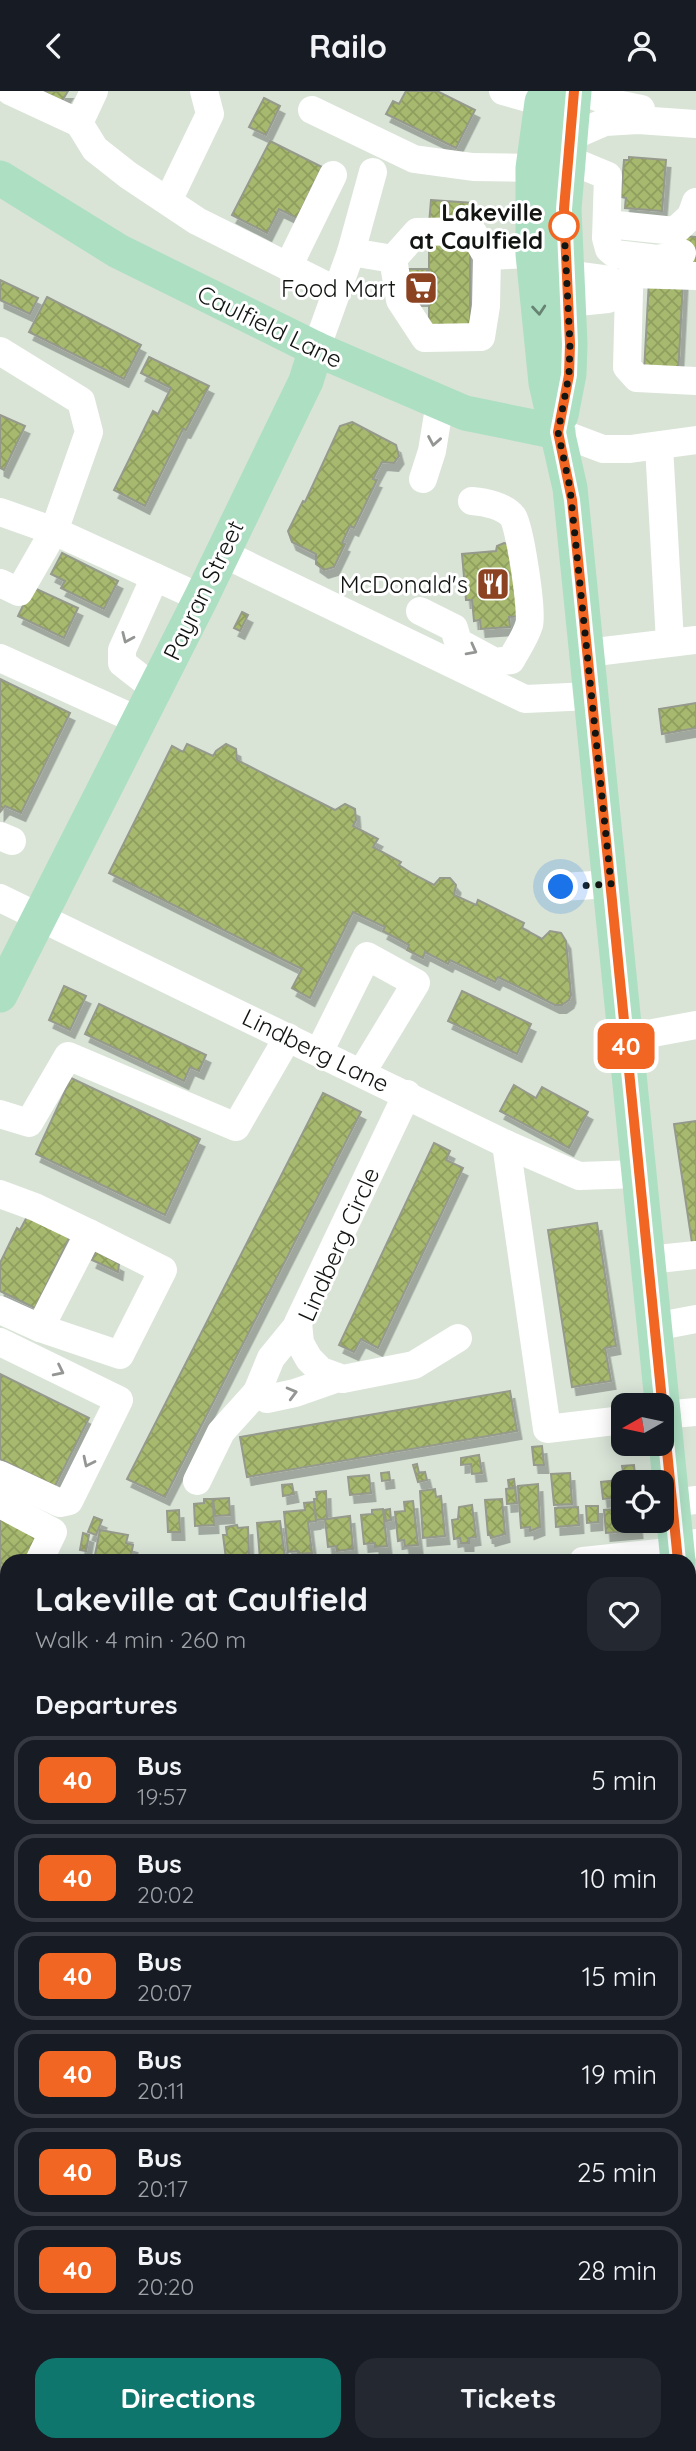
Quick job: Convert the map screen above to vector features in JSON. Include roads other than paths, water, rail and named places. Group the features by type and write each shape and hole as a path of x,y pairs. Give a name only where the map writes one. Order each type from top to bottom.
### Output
{"main road":[{"path":"558,432 569,375 564,209 574,91"},
{"path":"545,96 533,168 533,254 546,383 570,488 654,1327 669,1393"},
{"name":"Caulfield Lane","path":"0,178 118,251 316,349 465,413 558,432"},
{"name":"Payran Street","path":"0,995 201,598 306,381 316,349"},
{"path":"674,1414 684,1501 684,1552"}],"street":[{"path":"10,91 79,123 95,149 197,221 337,291"},
{"path":"79,123 94,91"},
{"path":"168,201 210,114 204,91"},
{"path":"502,91 545,96"},
{"path":"582,91 612,103 641,107 696,124"},
{"path":"641,107 605,122 568,148 607,210 620,246 660,249 685,261"},
{"path":"312,110 414,159 473,167 533,168"},
{"name":"Payran Street","path":"316,349 351,252 373,172"},
{"path":"288,267 333,175"},
{"path":"564,209 589,199 607,210 675,231 691,216 696,202"},
{"path":"472,230 487,256 486,306 481,337 425,338 400,300 393,259 417,232 472,230"},
{"path":"351,252 393,259"},
{"path":"487,256 533,254"},
{"path":"685,261 628,274 620,289 627,367 637,378 696,381"},
{"path":"566,288 610,280 620,289"},
{"path":"0,351 81,401 89,432 54,531 19,591 0,583"},
{"path":"423,478 432,451 440,403"},
{"name":"Caulfield Lane","path":"558,432 629,435 696,424"},
{"name":"Caulfield Lane","path":"558,432 603,450 696,440"},
{"path":"587,653 683,641 659,446"},
{"path":"420,611 454,628 458,642 495,662 511,660 522,641 530,622 520,535 512,516 488,503 472,501"},
{"path":"0,512 54,531 201,598"},
{"path":"222,553 525,699 591,696"},
{"path":"154,688 122,663 122,650 155,577"},
{"path":"0,658 137,720"},
{"path":"561,887 611,884"},
{"name":"Lindberg Lane","path":"0,898 506,1144 579,1176 639,1174"},
{"path":"319,1052 367,955 416,983 362,1072"},
{"path":"626,1038 696,1025"},
{"path":"0,1114 29,1123 68,1056 236,1127 288,1037"},
{"name":"Lindberg Circle","path":"338,1378 321,1371 309,1359 300,1343 298,1325 407,1094"},
{"path":"506,1144 547,1429 611,1421"},
{"path":"0,1194 35,1207 163,1270 120,1355 40,1328 0,1310"},
{"path":"40,1328 89,1233"},
{"path":"648,1260 696,1255"},
{"path":"654,1327 696,1319"},
{"path":"197,1481 221,1432 257,1392 271,1358 298,1325"},
{"path":"257,1392 267,1399 295,1393 338,1378 414,1365 458,1338"},
{"path":"0,1342 119,1400 69,1501 60,1503 0,1475"},
{"path":"0,1504 53,1532 42,1554"},
{"path":"662,1554 684,1552"}],"place":[{"name":"Lakeville at Caulfield","path":"564,226"},
{"name":"Food Mart","path":"421,288"},
{"name":"McDonald's","path":"493,584"}]}
